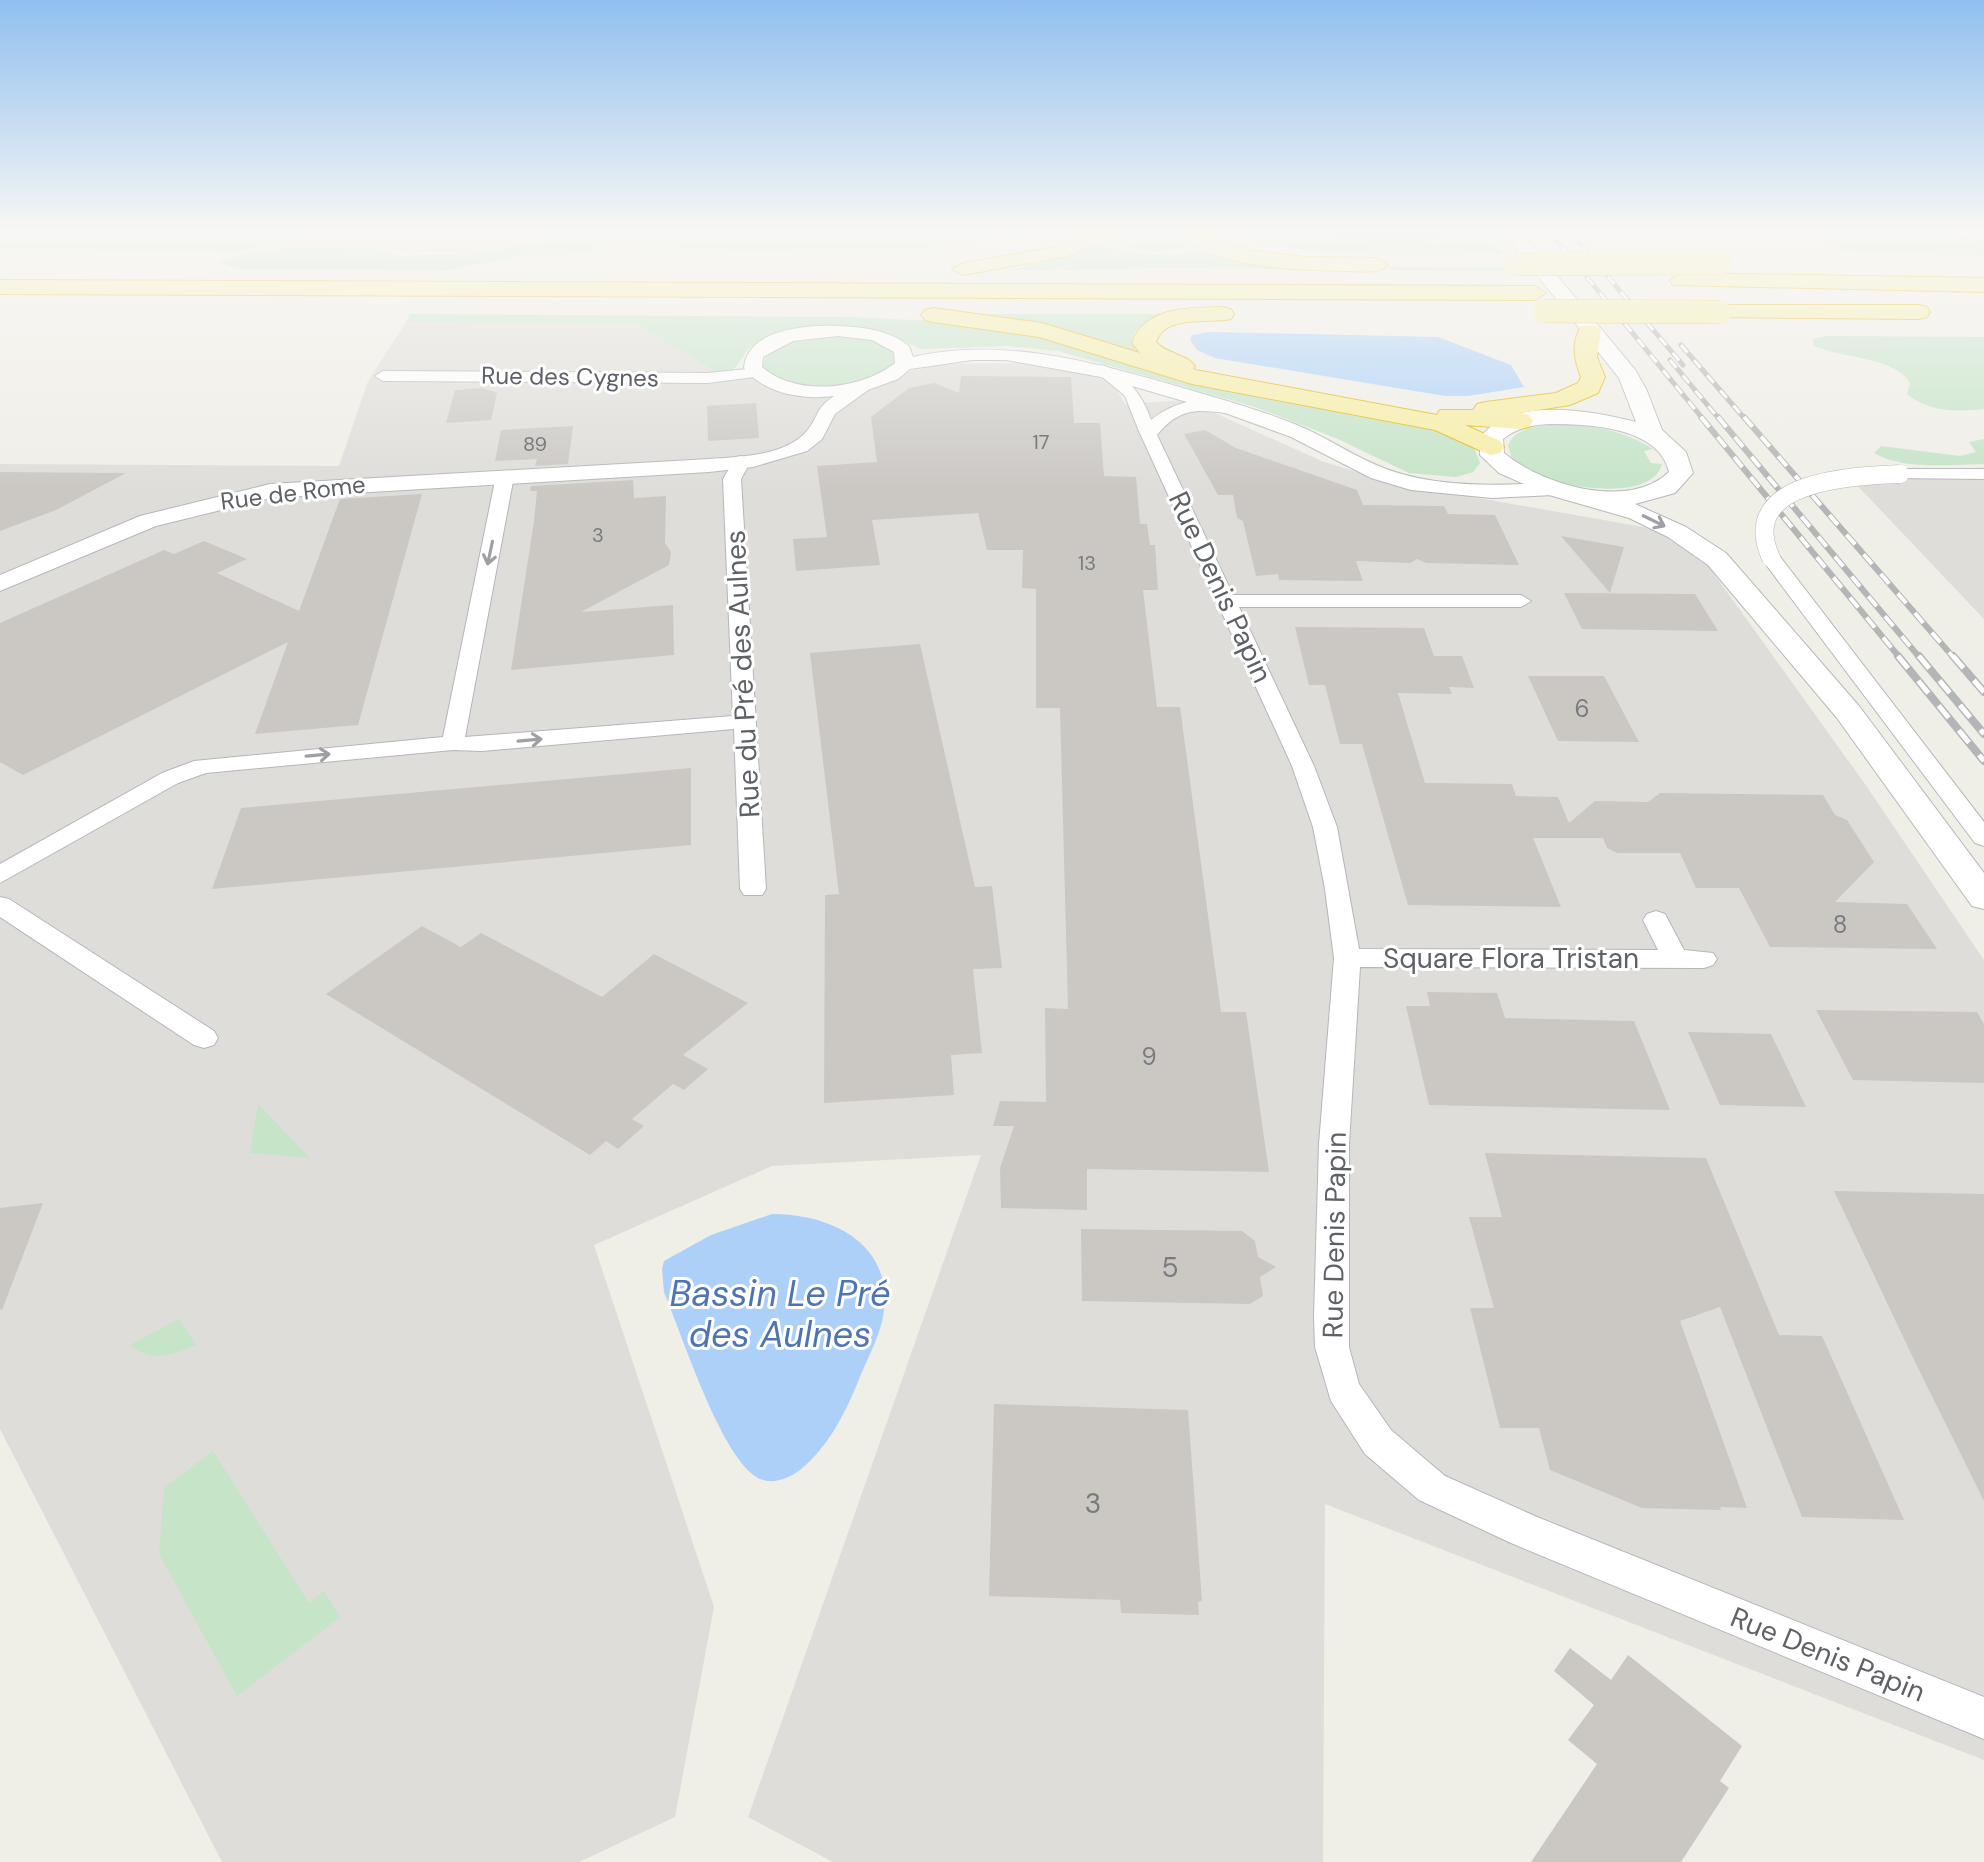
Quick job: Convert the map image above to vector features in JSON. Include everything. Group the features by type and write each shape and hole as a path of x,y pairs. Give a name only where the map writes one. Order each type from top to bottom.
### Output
{"highway":[{"path":"957,318 1016,325 1066,336 1137,362 1192,377 1442,424 1494,455"},
{"path":"1184,318 1160,323 1149,330 1144,340 1155,355 1183,366 1451,417 1520,421"},
{"path":"1393,405 1487,410 1572,397 1589,388 1593,382 1585,357 1589,331"}],"main road":[{"path":"1579,318 1615,357 1639,391 1648,427 1655,438"},
{"path":"1582,418 1613,399 1612,375 1589,331"},
{"path":"1580,495 1625,497 1661,490 1678,479 1682,466 1674,451 1655,438 1629,427 1582,418 1549,417 1520,421 1497,431 1494,455 1521,478 1638,513 1703,548 1717,559 1848,712 1984,898"},
{"path":"1661,490 1720,542 1778,627"}],"street":[{"path":"901,356 888,378 861,387 822,391 791,388 767,381 757,373 752,362 759,351 776,341 800,334 856,332 881,337 901,356 1034,356 1102,370 1231,408 1300,433 1367,469 1398,480 1474,492 1553,489"},
{"path":"901,356 1034,352 1088,362 1270,416 1386,470 1415,478 1465,480 1483,474 1494,455"},
{"name":"Rue Denis Papin","path":"1102,370 1134,393 1149,434 1303,766 1325,827 1347,958 1334,1144 1332,1347 1343,1390 1378,1442 1432,1488 1524,1530 1984,1718"},
{"name":"Rue des Cygnes","path":"383,376 708,378 757,373"},
{"path":"453,743 505,476 742,461 790,451 803,445 822,429 826,411 861,387"},
{"path":"791,388 826,411"},
{"path":"1149,434 1161,417 1178,409 1206,405 1231,408"},
{"name":"Rue du Pré des Aulnes","path":"742,461 732,479 753,889"},
{"path":"1984,474 1900,474 1837,479 1790,495 1774,507 1765,522 1763,533 1771,558 1984,838"},
{"name":"Rue de Rome","path":"0,584 148,521 229,499 323,487 505,476"},
{"path":"1228,601 1488,611 1521,601"},
{"path":"0,875 170,778 202,766 453,743 482,744 743,722"},
{"path":"0,905 204,1038"},
{"name":"Square Flora Tristan","path":"1656,920 1675,958"},
{"name":"Square Flora Tristan","path":"1347,958 1704,959"}],"shaded area":[{"path":"406,322 638,325 716,371 714,377 757,373 895,374 944,364 1051,363 1085,370 1113,385 1125,404 1186,400 1324,462 1393,483 1649,528 1701,556 1865,784 1984,960 1984,1760 1325,1504 1323,1862 833,1862 748,1817 981,1155 772,1166 594,1245 714,1607 675,1817 579,1862 222,1862 0,1429 0,464 339,466 368,381"},
{"path":"1984,479 1984,619 1854,482"}],"green space":[{"path":"408,318 868,318 955,322 1027,333 1179,381 1420,423 1473,445 1480,463 1473,472 1456,477 1409,473 1338,439 1255,407 1058,351 1008,346 921,349 893,336 857,328 769,338 749,348 733,371 715,374 715,371 638,325 406,322"},
{"path":"1008,318 1158,318 1135,333 1133,345 1138,352"},
{"path":"834,335 876,341 893,352 894,365 876,378 831,387 784,381 762,366 767,353 789,341"},
{"path":"1826,336 1984,337 1984,409 1954,410 1915,400 1907,394 1910,383 1903,374 1892,368 1813,345 1813,339"},
{"path":"1561,424 1620,433 1653,449 1644,451 1651,463 1662,464 1655,476 1643,483 1610,489 1557,482 1531,472 1512,459 1508,446 1517,434 1530,428"},
{"path":"1984,439 1984,464 1913,464 1886,459 1874,453 1881,446 1960,456 1976,452 1969,442"},
{"path":"258,1104 310,1158 250,1153"},
{"path":"179,1319 196,1345 154,1356 130,1345"},
{"path":"213,1451 309,1603 324,1591 340,1617 237,1696 159,1554 164,1488"}],"water":[{"path":"1210,332 1438,337 1511,365 1524,387 1468,396 1445,396 1215,358 1197,350 1190,340 1192,335"},
{"name":"Bassin Le Pré des Aulnes","path":"772,1214 817,1220 855,1238 870,1253 880,1271 884,1292 879,1331 836,1426 820,1450 800,1470 783,1479 766,1481 741,1463 715,1418 664,1292 662,1269 664,1261 711,1235"}],"building":[{"path":"961,376 1071,377 1074,423 1100,423 1104,476 1136,477 1140,524 1147,524 1150,545 1155,545 1158,590 1143,590 1157,707 1180,707 1221,1012 1246,1012 1269,1172 1087,1169 1087,1210 1001,1208 1000,1168 1014,1126 993,1126 1000,1101 1046,1102 1045,1008 1068,1009 1060,708 1036,708 1036,589 1022,588 1023,550 987,550 978,513 872,520 880,565 796,571 793,539 827,537 817,466 877,462 871,417 909,388 934,383 959,393"},
{"path":"482,388 497,393 491,420 446,423 455,390"},
{"path":"756,403 759,438 708,441 707,406"},
{"path":"573,426 568,464 535,466 537,459 495,461 501,430"},
{"path":"1205,430 1236,448 1357,490 1363,505 1444,506 1448,514 1495,515 1519,565 1426,563 1417,559 1410,563 1356,561 1363,581 1279,580 1278,574 1256,576 1243,521 1237,518 1233,495 1218,495 1184,434"},
{"path":"0,472 126,473 56,510 0,531"},
{"path":"633,480 634,498 666,496 665,543 671,552 669,565 581,612 673,605 674,655 511,670 534,521 537,491 530,491 531,486"},
{"path":"422,494 358,725 255,734 288,642 23,775 0,762 0,623 164,550 174,554 204,541 247,559 217,573 299,611 340,499"},
{"path":"1561,536 1624,547 1610,593"},
{"path":"1564,593 1695,594 1718,631 1582,629"},
{"path":"1295,627 1424,628 1434,656 1462,656 1474,688 1449,687 1452,694 1398,693 1425,783 1512,784 1516,796 1558,797 1569,823 1595,801 1648,802 1660,793 1823,795 1835,815 1847,820 1874,862 1835,902 1907,904 1937,949 1770,947 1739,888 1696,888 1680,853 1617,853 1607,848 1603,838 1533,838 1561,907 1408,905 1362,744 1340,744 1325,685 1309,685"},
{"path":"920,644 975,887 992,886 1002,968 973,969 982,1053 951,1055 954,1095 824,1103 825,895 839,894 810,653"},
{"path":"1528,676 1604,676 1639,742 1558,741"},
{"path":"691,768 691,845 212,889 241,808"},
{"path":"422,926 461,947 481,933 602,997 654,954 748,1003 683,1055 708,1069 684,1090 673,1084 632,1119 644,1126 618,1149 606,1141 590,1155 326,994"},
{"path":"1427,992 1497,993 1505,1018 1634,1021 1670,1110 1429,1105 1406,1006 1430,1006"},
{"path":"1816,1010 1977,1012 1984,1024 1984,1083 1853,1080"},
{"path":"1688,1032 1771,1034 1806,1107 1720,1105"},
{"path":"1485,1153 1706,1158 1779,1335 1822,1336 1904,1520 1802,1517 1720,1307 1680,1321 1747,1508 1642,1508 1550,1470 1539,1428 1500,1428 1470,1308 1494,1308 1469,1217 1502,1217"},
{"path":"1834,1191 1984,1194 1984,1501 1916,1364"},
{"path":"43,1203 2,1310 0,1208"},
{"path":"1081,1229 1242,1231 1255,1241 1258,1257 1276,1267 1260,1277 1263,1296 1250,1304 1082,1301"},
{"path":"994,1404 1188,1410 1202,1601 1198,1602 1199,1615 1121,1613 1120,1600 989,1596"},
{"path":"1570,1648 1611,1680 1628,1655 1742,1746 1720,1781 1729,1788 1681,1862 1531,1862 1597,1764 1568,1740 1594,1705 1554,1671"}],"railway":[{"path":"1620,318 1703,419"},
{"path":"1643,318 1683,365"},
{"path":"1681,345 1745,419"},
{"path":"1670,360 1719,419"},
{"path":"1701,417 1900,658"},
{"path":"1718,417 1920,658"},
{"path":"1744,417 1954,658"},
{"path":"1898,656 1984,761"},
{"path":"1919,656 1984,734"},
{"path":"1953,656 1984,692"}]}
